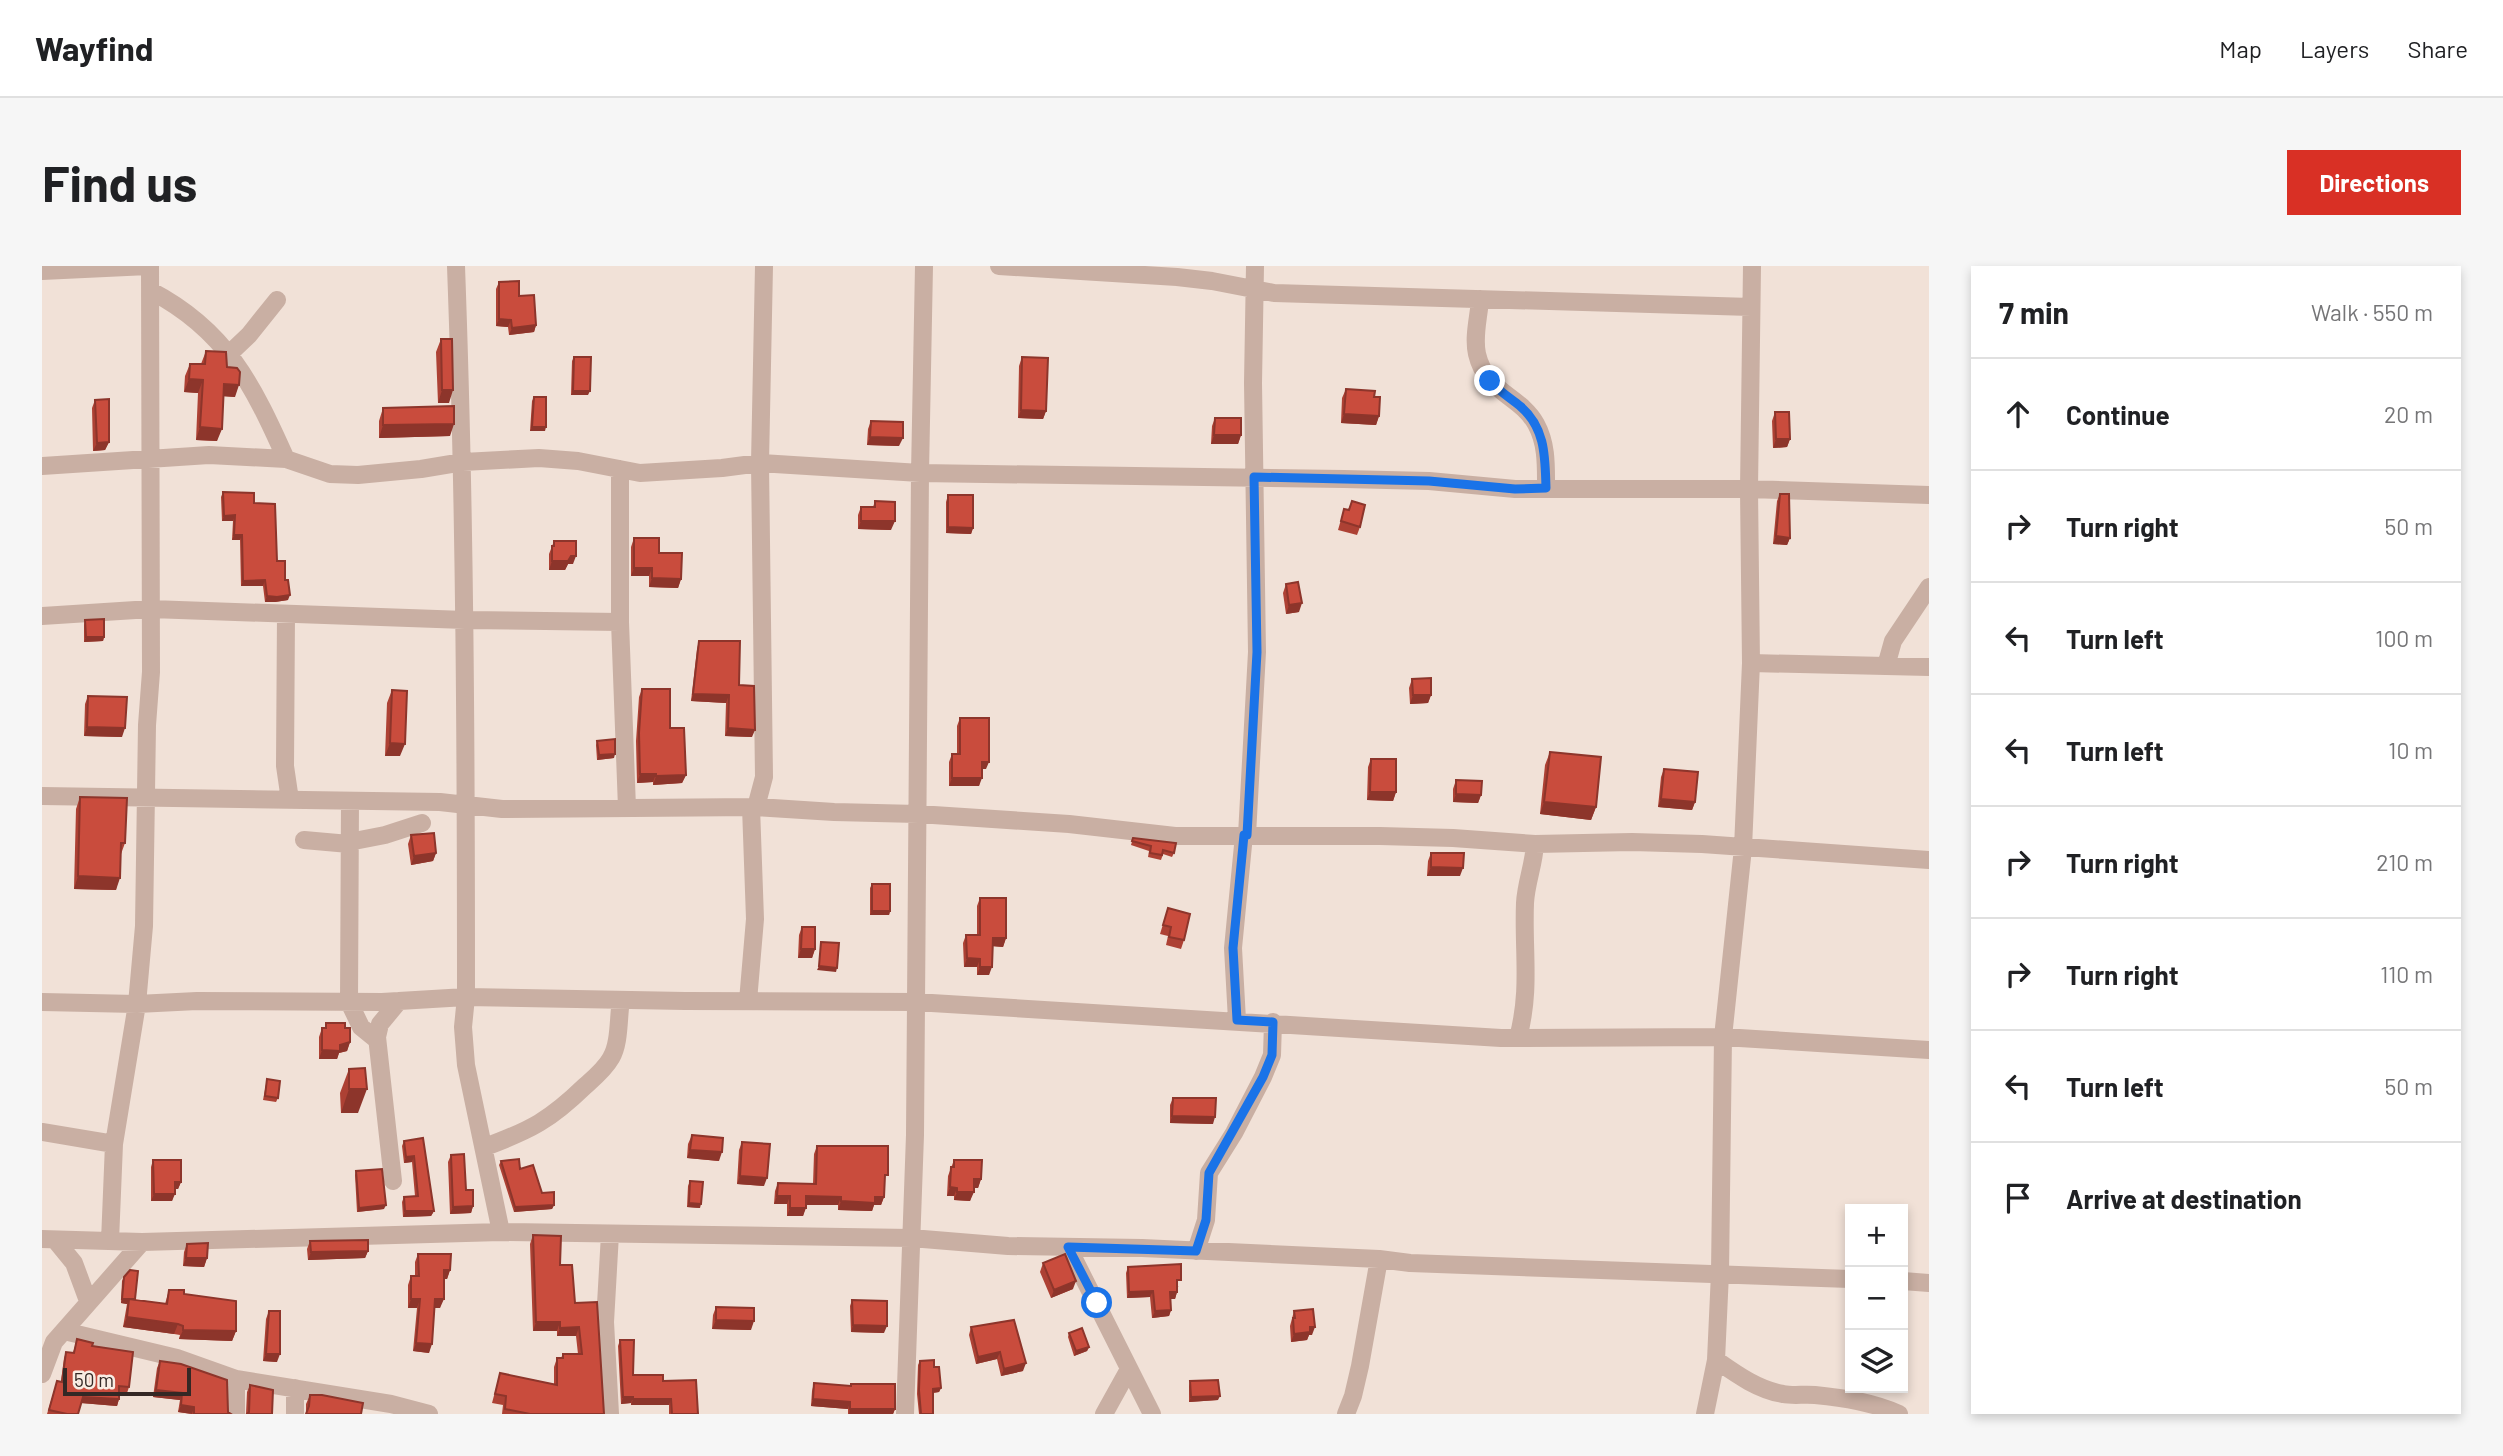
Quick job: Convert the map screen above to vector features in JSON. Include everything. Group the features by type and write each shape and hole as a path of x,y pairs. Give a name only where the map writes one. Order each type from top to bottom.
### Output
{"street":[{"path":"42,271 149,266 151,671 145,797 144,926 137,1004 114,1144 110,1241"},
{"path":"456,266 465,620 466,997 463,1027 466,1065 501,1232"},
{"path":"748,1001 755,919 753,807 764,785 760,463 764,266"},
{"path":"905,1414 915,1135 920,473 925,266"},
{"path":"999,266 1177,277 1274,293 1751,307"},
{"path":"1237,1020 1233,948 1245,835 1257,652 1255,266"},
{"path":"1705,1414 1716,1360 1720,1273 1723,1037 1743,848 1751,663 1749,489 1752,266"},
{"path":"150,291 178,306 229,354 242,370 286,459"},
{"path":"1480,299 1476,342 1479,361 1490,381 1534,421 1542,439 1546,488"},
{"path":"229,354 254,330 277,300"},
{"path":"42,466 209,455 286,459 320,472 343,475 409,471 463,462 539,458 578,461 640,473 760,463 920,473 1254,477 1417,481 1515,489 1749,489 1929,495"},
{"path":"620,469 620,622 627,808"},
{"path":"1886,666 1893,641 1929,587"},
{"path":"42,616 151,608 465,620 620,622"},
{"path":"286,614 285,766 290,800"},
{"path":"1751,663 1929,667"},
{"path":"42,796 440,802 502,810 753,807 1069,824 1175,836 1453,838 1535,844 1632,842 1929,860"},
{"path":"349,801 349,1002 362,1027 377,1040"},
{"path":"304,840 349,843 422,823"},
{"path":"1518,1038 1526,1002 1525,900 1535,844"},
{"path":"42,1002 349,1002 466,997 915,1002 1518,1038 1723,1037 1929,1050"},
{"path":"485,1147 541,1124 597,1074 611,1058 616,1045 621,1000"},
{"path":"393,1181 377,1040 380,1024 399,1001"},
{"path":"1196,1251 1206,1220 1209,1173 1263,1077 1272,1055 1273,1022"},
{"path":"42,1132 114,1144"},
{"path":"49,1240 142,1242 501,1232 911,1238 1007,1246 1196,1251 1379,1259 1410,1263 1845,1279"},
{"path":"610,1234 605,1322 610,1414"},
{"path":"49,1240 74,1263 88,1301"},
{"path":"42,1374 51,1348 88,1301 142,1242"},
{"path":"1068,1247 1152,1414"},
{"path":"1346,1414 1360,1366 1379,1259"},
{"path":"1908,1281 1929,1283"},
{"path":"64,1331 177,1358 236,1379 391,1404 429,1414"},
{"path":"1716,1360 1752,1383 1783,1395 1811,1394 1841,1398 1882,1407 1899,1414"},
{"path":"1104,1414 1129,1369"},
{"path":"236,1379 236,1414"},
{"path":"295,1388 295,1414"}],"building":[{"path":"519,281 519,296 534,295 536,325 512,328 511,320 499,319 499,282"},
{"path":"441,339 452,339 453,390 442,390"},
{"path":"206,351 226,352 227,367 237,368 240,372 239,385 224,384 222,429 200,427 203,380 189,379 190,364 205,364"},
{"path":"574,357 591,357 590,391 573,391"},
{"path":"1022,357 1048,358 1046,411 1021,410"},
{"path":"1346,389 1375,391 1374,397 1380,397 1379,416 1344,414"},
{"path":"534,397 546,397 546,427 532,427"},
{"path":"109,399 109,442 97,443 95,400"},
{"path":"454,406 454,424 383,425 383,408"},
{"path":"1775,412 1789,412 1790,439 1776,439"},
{"path":"1215,418 1241,418 1241,435 1214,435"},
{"path":"871,421 903,422 903,438 870,437"},
{"path":"223,492 254,493 254,503 275,504 277,561 285,561 285,580 288,580 290,595 267,596 265,580 243,581 242,535 234,535 235,515 224,516"},
{"path":"1780,494 1789,494 1790,538 1776,536"},
{"path":"948,495 973,495 973,528 948,527"},
{"path":"875,501 895,502 895,521 861,521 861,507 875,507"},
{"path":"1352,501 1365,505 1360,527 1341,521 1344,509 1349,510"},
{"path":"634,538 659,538 659,553 682,553 681,579 652,578 652,568 634,568"},
{"path":"554,541 576,541 576,556 571,556 568,561 552,561"},
{"path":"1298,582 1302,603 1289,605 1286,584"},
{"path":"104,619 104,637 86,637 85,620"},
{"path":"699,641 740,641 739,685 754,686 755,730 728,728 729,695 693,694"},
{"path":"1431,678 1431,695 1413,695 1412,679"},
{"path":"642,689 670,689 670,728 684,728 686,775 640,774"},
{"path":"392,690 407,691 405,744 390,743"},
{"path":"88,696 127,697 125,728 87,727"},
{"path":"960,718 989,718 989,762 982,762 982,778 952,778 952,754 960,754"},
{"path":"615,739 615,754 599,755 597,741"},
{"path":"1550,752 1601,757 1596,807 1544,802"},
{"path":"1371,759 1396,759 1396,792 1370,792"},
{"path":"1664,769 1698,772 1695,802 1661,799"},
{"path":"1456,780 1482,781 1481,795 1456,794"},
{"path":"80,797 127,798 120,878 78,876"},
{"path":"434,833 436,853 414,856 411,835"},
{"path":"1133,838 1176,843 1174,853 1163,850 1162,855 1150,853 1151,846 1132,841"},
{"path":"1431,853 1464,853 1463,868 1431,867"},
{"path":"872,884 890,884 890,911 872,911"},
{"path":"980,898 1006,898 1006,938 993,938 992,967 980,967 980,959 967,958 966,935 980,935"},
{"path":"1168,908 1190,914 1184,940 1169,937 1171,927 1163,925"},
{"path":"802,927 815,927 815,949 801,949"},
{"path":"821,942 839,943 837,968 819,966"},
{"path":"326,1023 345,1023 345,1028 350,1028 350,1042 340,1045 340,1051 322,1050 322,1028 326,1028"},
{"path":"365,1068 367,1089 349,1089 349,1069"},
{"path":"267,1079 280,1081 278,1098 265,1096"},
{"path":"1173,1098 1216,1098 1215,1117 1172,1116"},
{"path":"692,1135 723,1138 722,1152 690,1150"},
{"path":"423,1138 434,1211 405,1211 404,1197 418,1196 414,1156 406,1157 404,1141"},
{"path":"742,1142 770,1144 767,1178 740,1176"},
{"path":"817,1146 888,1146 888,1175 885,1175 884,1197 875,1197 875,1203 841,1201 841,1197 806,1196 806,1208 790,1208 790,1196 777,1196 778,1183 816,1184"},
{"path":"464,1154 466,1190 473,1190 473,1206 453,1207 451,1155"},
{"path":"519,1159 520,1169 533,1165 542,1193 554,1192 554,1205 515,1207 501,1161"},
{"path":"153,1160 181,1160 181,1182 175,1182 175,1194 154,1194"},
{"path":"954,1160 982,1160 981,1179 974,1179 974,1192 957,1192 957,1188 950,1187"},
{"path":"382,1169 386,1205 359,1208 356,1171"},
{"path":"690,1181 703,1182 701,1204 689,1203"},
{"path":"533,1235 561,1236 560,1265 572,1265 575,1303 597,1302 604,1414 530,1414 505,1409 506,1396 495,1394 500,1373 557,1385 557,1358 563,1358 563,1354 582,1354 579,1327 560,1328 560,1322 536,1322"},
{"path":"368,1240 368,1251 311,1252 310,1241"},
{"path":"208,1243 207,1258 186,1258 187,1244"},
{"path":"418,1254 451,1254 450,1270 444,1270 444,1299 435,1299 432,1344 416,1343 420,1299 411,1299 411,1276 419,1276"},
{"path":"1065,1254 1076,1281 1054,1290 1043,1263"},
{"path":"1181,1264 1181,1280 1177,1280 1177,1292 1170,1292 1171,1310 1155,1311 1153,1291 1129,1292 1128,1267"},
{"path":"130,1270 138,1271 135,1299 122,1299 124,1277"},
{"path":"169,1290 184,1290 184,1294 236,1301 236,1331 183,1330 183,1326 178,1324 127,1317 129,1299 167,1304"},
{"path":"852,1300 887,1301 887,1326 853,1325"},
{"path":"716,1307 754,1308 754,1321 716,1320"},
{"path":"1313,1309 1315,1327 1310,1327 1310,1332 1294,1334 1294,1311"},
{"path":"269,1311 280,1311 280,1354 266,1354"},
{"path":"1014,1320 1026,1363 1004,1369 1000,1352 978,1357 971,1327"},
{"path":"1082,1328 1089,1347 1076,1351 1069,1333"},
{"path":"77,1339 93,1343 92,1346 133,1352 129,1387 119,1386 119,1399 83,1397 78,1414 49,1410 57,1381 62,1382 66,1352 74,1353"},
{"path":"620,1340 634,1340 633,1375 663,1375 663,1381 696,1380 698,1414 672,1414 671,1399 623,1397"},
{"path":"934,1360 934,1367 939,1367 941,1388 933,1389 933,1414 921,1414 920,1361"},
{"path":"160,1361 181,1364 227,1380 228,1412 231,1414 194,1414 194,1407 181,1405 182,1393 156,1390"},
{"path":"1218,1380 1220,1396 1191,1397 1190,1381"},
{"path":"814,1383 851,1386 895,1384 895,1409 850,1409 850,1402 813,1399"},
{"path":"250,1385 273,1390 272,1414 247,1414"},
{"path":"310,1395 363,1403 361,1414 306,1414"}],"route":[{"path":"1097,1303 1068,1247 1196,1251 1206,1220 1209,1173 1234,1133 1272,1055 1273,1022 1237,1020 1233,948 1244,835 1247,835 1257,652 1254,477 1429,481 1515,489 1546,488 1542,439 1534,421 1490,381"}]}
